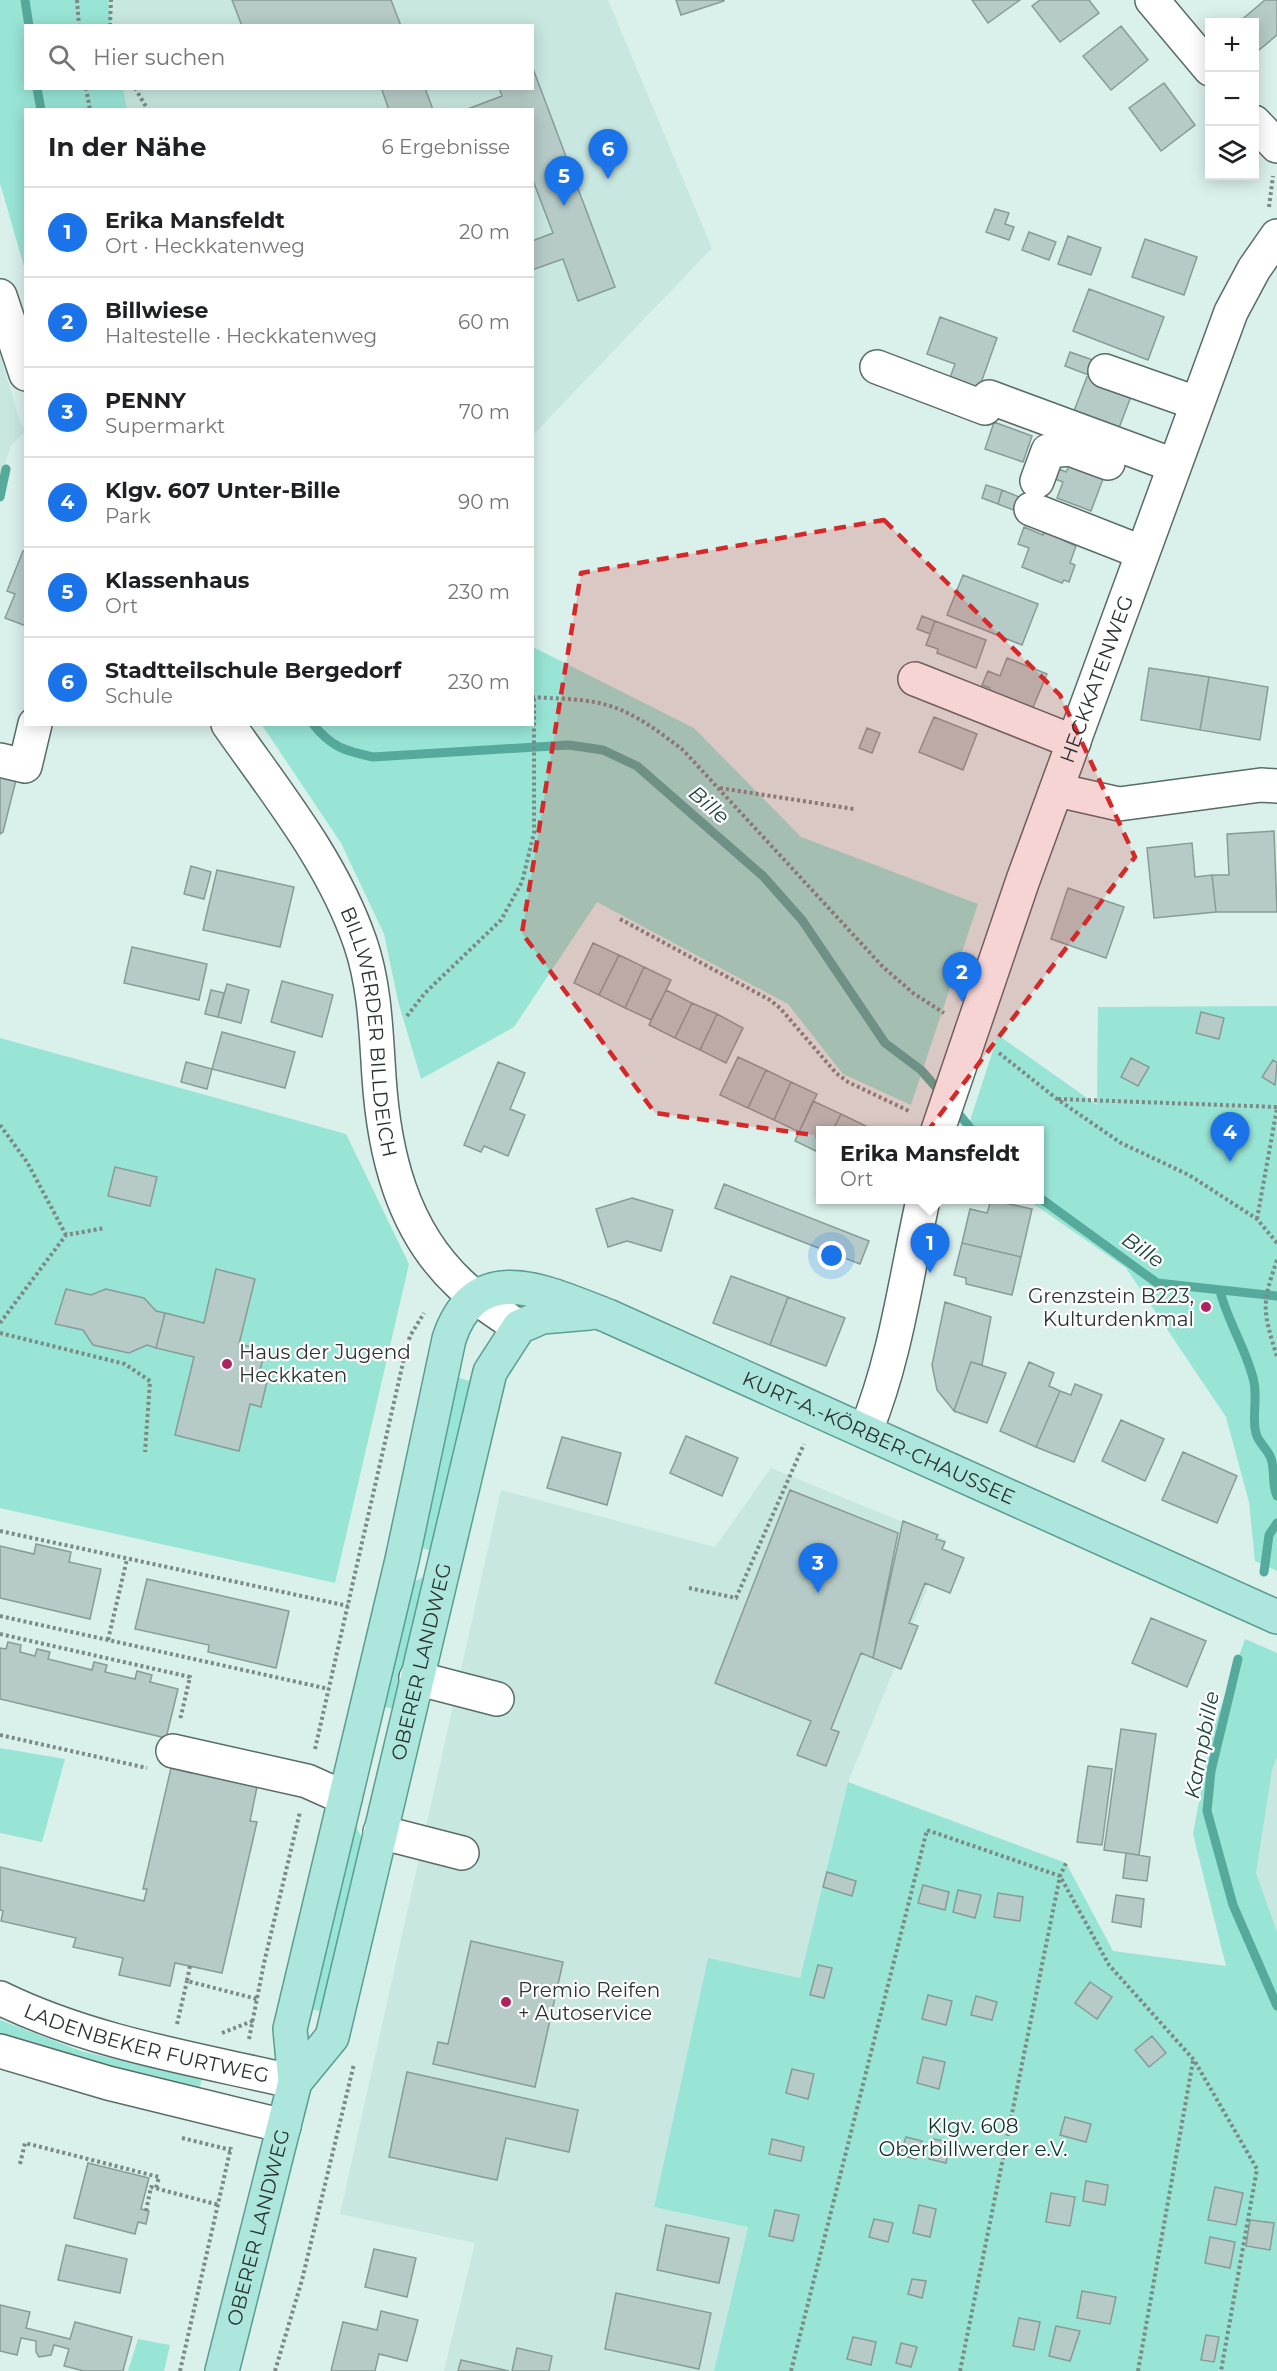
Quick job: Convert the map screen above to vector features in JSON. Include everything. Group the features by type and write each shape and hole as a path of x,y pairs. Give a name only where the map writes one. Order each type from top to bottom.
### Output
{"main road":[{"name":"KURT-A.-KÖRBER-CHAUSSEE","path":"474,1297 491,1290 515,1287 542,1291 608,1316 866,1430 1277,1617"},
{"name":"OBERER LANDWEG","path":"222,2371 296,2082 290,2029 402,1560 449,1339 456,1318 474,1297"},
{"path":"519,1327 543,1317 560,1314 582,1312 608,1316"},
{"name":"OBERER LANDWEG","path":"296,2082 332,2037 490,1372 519,1327"},
{"path":"402,1560 418,1564 424,1569 436,1596"},
{"path":"345,1798 380,1832"}],"street":[{"path":"1152,0 1205,64"},
{"name":"HECKKATENWEG","path":"940,1126 971,1031 1196,403 1231,312 1275,238"},
{"path":"0,296 24,368"},
{"path":"877,368 985,408 989,397 1170,474"},
{"path":"1105,371 1196,403"},
{"path":"1141,552 1034,495 1048,451 1070,449 1170,474"},
{"path":"915,679 1074,742"},
{"path":"0,760 26,766 35,726"},
{"name":"BILLWERDER BILLDEICH","path":"229,726 316,850 338,888 361,943 373,992 381,1110 387,1152 400,1195 427,1244 455,1279 474,1297 519,1327"},
{"path":"1057,790 1119,804 1261,785 1277,786"},
{"path":"866,1430 877,1403 887,1366 922,1204"},
{"path":"416,1678 496,1699"},
{"path":"173,1751 307,1781 345,1798"},
{"path":"380,1832 462,1853"},
{"name":"LADENBEKER FURTWEG","path":"0,1998 63,2025 115,2040 296,2082"},
{"path":"0,2051 98,2081 284,2126"}],"path":[{"path":"77,0 79,24"},
{"path":"110,24 111,0"},
{"path":"86,90 90,108"},
{"path":"136,90 147,108"},
{"path":"1264,133 1264,161 1274,178 1268,202 1275,238"},
{"path":"534,697 585,700 615,707 645,723 683,750 883,967 913,993 971,1031 1057,1099 1120,1143 1189,1175 1257,1219 1277,1243"},
{"path":"377,1051 425,993 501,920 522,882 534,833 534,713"},
{"path":"719,788 854,809"},
{"path":"620,919 770,1000 780,1008 825,1063 848,1082 935,1126"},
{"path":"1057,1099 1277,1107 1257,1219"},
{"path":"0,1125 27,1162 66,1235"},
{"path":"0,1323 66,1235 105,1228"},
{"path":"1277,1260 1264,1307 1277,1357"},
{"path":"0,1333 125,1364 150,1381 145,1452"},
{"path":"1271,1337 1277,1340"},
{"path":"212,2037 254,2020 405,1354"},
{"path":"689,1588 736,1598 804,1444"},
{"path":"0,1531 348,1606"},
{"path":"108,1640 127,1558"},
{"path":"0,1616 329,1689"},
{"path":"0,1634 190,1677 173,1751 149,1769 0,1735"},
{"path":"791,2371 927,1830 1060,1875 1109,1965 1194,2060 1257,2169 1221,2371"},
{"path":"960,2371 1060,1875 1066,1863"},
{"path":"176,2028 190,1966"},
{"path":"187,1981 257,1999"},
{"path":"275,2371 302,2280 358,2043 332,2037"},
{"path":"1138,2371 1194,2060"},
{"path":"20,2164 25,2143 159,2177 156,2188"},
{"path":"180,2371 231,2150"},
{"path":"146,2211 151,2187 219,2205"}],"highlighted area":[{"path":"884,520 1060,695 1135,857 914,1149 655,1113 522,933 581,573"}],"shaded area":[{"path":"108,0 608,0 712,248 534,434 534,108 127,108 123,90 534,90 534,24 112,24"},
{"path":"0,354 24,433 11,445 0,480"},
{"path":"771,1468 947,1540 848,1782 800,1978 708,1959 654,2207 748,2226 714,2371 444,2371 475,2243 340,2214 501,1490 715,1547"},
{"path":"1277,1670 1277,1975 1223,1806"}],"green space":[{"path":"0,0 108,0 112,24 24,24 24,90 123,90 127,108 24,108 24,267 0,183"},
{"path":"534,648 694,728 801,837 978,904 911,1105 843,1074 788,1004 597,902 514,1027 421,1079 398,1001 384,934 341,843 263,726 534,726"},
{"path":"1277,1006 1277,1571 1255,1561 1249,1502 1226,1417 1126,1268 1034,1204 1044,1204 1044,1126 968,1126 998,1035 1097,1105 1098,1007"},
{"path":"0,1038 346,1134 409,1264 335,1583 0,1508"},
{"path":"454,1376 478,1384 439,1552 416,1547"},
{"path":"422,1578 426,1586 399,1710 377,1705 412,1582"},
{"name":"Klgv. 608 Oberbillwerder e.V.","path":"1245,1639 1277,1653 1277,1757 1272,1770 1256,1873 1277,1932 1277,2371 714,2371 748,2227 654,2207 708,1958 800,1978 848,1782 1066,1863 1113,1951 1226,1966 1193,1834 1212,1733"},
{"path":"0,1748 65,1759 42,1842 0,1833"},
{"path":"350,1816 367,1847 329,2013 306,2008"},
{"path":"0,2020 81,2051 202,2080 198,2092 10,2039 0,2034"},
{"path":"138,2339 170,2345 164,2371 128,2371"}],"building":[{"path":"232,0 391,0 400,24 241,24"},
{"path":"676,0 724,0 724,1 681,15"},
{"path":"972,0 1020,0 988,23"},
{"path":"1040,0 1089,0 1099,13 1060,42 1032,6"},
{"path":"1265,0 1277,0 1277,35 1259,50 1259,18 1244,18"},
{"path":"1121,26 1148,60 1111,90 1083,56"},
{"path":"534,71 615,287 578,301 563,259 534,269 534,240 553,233 534,183 534,108 470,108 502,96 500,90 534,90"},
{"path":"1164,83 1195,125 1161,151 1129,108"},
{"path":"382,90 426,90 432,108 388,108"},
{"path":"995,209 1009,213 1005,224 1014,227 1009,240 986,232"},
{"path":"1029,232 1056,242 1049,260 1022,250"},
{"path":"1068,236 1101,248 1091,275 1058,264"},
{"path":"1145,239 1197,257 1184,295 1132,277"},
{"path":"1089,289 1164,317 1148,360 1073,331"},
{"path":"940,317 997,338 976,397 947,386 955,364 927,354"},
{"path":"1070,352 1107,365 1102,380 1065,366"},
{"path":"1088,374 1133,391 1116,436 1071,419"},
{"path":"994,422 1032,436 1023,462 985,449"},
{"path":"1069,466 1103,479 1091,511 1057,498 1063,482 1055,479 1059,469 1066,472"},
{"path":"986,485 1002,490 998,504 982,498"},
{"path":"1002,490 1034,503 1029,516 998,504"},
{"path":"1024,527 1043,535 1046,527 1067,535 1065,541 1076,546 1070,563 1075,565 1069,582 1064,580 1062,583 1022,567 1029,548 1018,544"},
{"path":"24,551 24,625 5,618 15,594 7,591"},
{"path":"963,575 1038,604 1022,645 947,615"},
{"path":"922,616 935,621 930,634 917,629"},
{"path":"935,621 986,640 976,668 937,653 938,649 926,645"},
{"path":"1007,658 1047,674 1031,712 986,699 990,688 982,685 988,671 1000,676"},
{"path":"1149,668 1209,677 1200,730 1141,720"},
{"path":"1209,677 1268,687 1260,740 1200,730"},
{"path":"934,717 977,734 963,770 919,752"},
{"path":"867,728 880,733 872,753 859,748"},
{"path":"0,776 16,780 3,832 0,834"},
{"path":"1274,831 1277,912 1216,912 1212,875 1229,875 1227,834"},
{"path":"1192,843 1195,877 1212,875 1216,912 1154,918 1147,848"},
{"path":"191,866 211,872 204,899 184,894"},
{"path":"217,870 294,887 280,947 203,930"},
{"path":"1068,888 1124,907 1106,958 1051,939"},
{"path":"593,943 619,955 599,995 574,983"},
{"path":"132,947 207,964 199,1000 124,983"},
{"path":"619,955 644,967 625,1008 599,995"},
{"path":"644,967 671,980 651,1020 625,1008"},
{"path":"282,981 333,995 322,1037 271,1022"},
{"path":"227,984 249,990 241,1023 218,1017"},
{"path":"211,990 224,993 218,1017 205,1014"},
{"path":"666,990 692,1003 675,1038 649,1025"},
{"path":"692,1003 717,1014 700,1050 675,1038"},
{"path":"1201,1012 1224,1018 1219,1039 1196,1033"},
{"path":"717,1014 743,1028 726,1063 700,1050"},
{"path":"222,1032 295,1052 285,1088 212,1069"},
{"path":"738,1057 766,1070 748,1108 720,1095"},
{"path":"1131,1058 1149,1067 1138,1086 1121,1077"},
{"path":"1273,1060 1277,1063 1275,1085 1262,1077"},
{"path":"186,1062 212,1069 207,1089 181,1082"},
{"path":"498,1062 525,1073 510,1109 525,1115 508,1156 484,1146 481,1152 464,1145"},
{"path":"766,1070 791,1082 774,1120 748,1108"},
{"path":"791,1082 817,1094 799,1132 774,1120"},
{"path":"813,1101 841,1114 835,1126 816,1126 816,1151 795,1141"},
{"path":"841,1114 866,1126 835,1126"},
{"path":"115,1167 157,1177 150,1206 108,1196"},
{"path":"724,1184 869,1241 860,1264 715,1208"},
{"path":"632,1198 673,1210 661,1251 627,1241 608,1247 596,1209"},
{"path":"990,1204 1009,1204 1032,1209 1021,1257 962,1243 970,1209 987,1213"},
{"path":"962,1243 1021,1257 1012,1295 966,1284 966,1278 954,1275"},
{"name":"Haus der Jugend Heckkaten","path":"216,1269 255,1279 239,1344 265,1350 260,1371 269,1373 261,1407 250,1404 239,1451 175,1435 194,1357 156,1348 165,1313 204,1323"},
{"path":"731,1276 788,1297 770,1345 713,1323"},
{"path":"66,1289 91,1295 106,1289 144,1298 156,1311 165,1313 156,1348 147,1345 129,1353 93,1345 83,1330 55,1324"},
{"path":"788,1297 845,1318 826,1366 770,1345"},
{"path":"945,1302 991,1317 982,1365 971,1362 954,1411 937,1390 932,1365"},
{"path":"971,1362 1006,1373 987,1423 954,1411"},
{"path":"1029,1362 1054,1373 1049,1386 1060,1391 1036,1447 1000,1431"},
{"path":"1075,1384 1102,1395 1074,1462 1036,1447 1060,1391 1071,1395"},
{"path":"1121,1420 1164,1439 1145,1481 1102,1461"},
{"path":"686,1436 738,1458 722,1496 670,1473"},
{"path":"562,1437 621,1453 607,1505 547,1488"},
{"path":"1183,1452 1237,1476 1217,1523 1162,1500"},
{"path":"790,1490 898,1533 873,1658 861,1653 831,1729 839,1732 826,1766 797,1755 811,1721 715,1683"},
{"path":"903,1521 938,1535 936,1539 945,1542 942,1549 964,1558 950,1593 925,1583 909,1623 918,1626 901,1669 873,1658"},
{"path":"36,1544 71,1552 69,1562 101,1569 90,1619 0,1598 0,1546 34,1554"},
{"path":"147,1579 289,1611 276,1668 208,1652 209,1645 135,1629"},
{"path":"1151,1618 1206,1641 1187,1687 1132,1663"},
{"path":"8,1642 21,1645 20,1652 35,1656 37,1649 50,1652 48,1659 92,1670 94,1662 107,1665 105,1672 135,1679 137,1671 152,1675 150,1682 178,1689 166,1738 0,1699 0,1648 6,1649"},
{"path":"1121,1729 1156,1734 1139,1855 1104,1850"},
{"path":"1088,1766 1112,1769 1102,1845 1077,1842"},
{"path":"192,1767 258,1782 250,1821 257,1822 222,1973 175,1963 170,1986 119,1975 123,1958 73,1947 76,1938 1,1921 3,1911 0,1910 0,1867 144,1901 147,1889 143,1889 171,1768 191,1773"},
{"path":"1126,1853 1150,1857 1147,1881 1123,1878"},
{"path":"827,1872 856,1881 852,1896 823,1887"},
{"path":"923,1885 949,1892 945,1910 918,1903"},
{"path":"958,1890 981,1895 975,1918 953,1912"},
{"path":"998,1893 1023,1897 1020,1921 994,1917"},
{"path":"1116,1895 1144,1899 1141,1927 1112,1922"},
{"name":"Premio Reifen + Autoservice","path":"471,1941 563,1962 535,2087 433,2064 438,2042 448,2044"},
{"path":"818,1965 832,1968 824,1998 810,1995"},
{"path":"1090,1982 1112,1997 1097,2019 1075,2003"},
{"path":"928,1995 952,2001 946,2025 922,2019"},
{"path":"976,1996 997,2002 992,2020 971,2015"},
{"path":"1152,2036 1166,2053 1149,2067 1135,2050"},
{"path":"923,2057 945,2062 939,2089 917,2083"},
{"path":"792,2069 814,2074 808,2099 786,2093"},
{"path":"407,2072 578,2110 569,2152 506,2138 497,2180 389,2157"},
{"path":"1065,2117 1091,2124 1086,2142 1060,2135"},
{"path":"906,2137 922,2141 916,2159 900,2155"},
{"path":"772,2139 804,2147 801,2161 769,2154"},
{"path":"933,2139 950,2142 946,2163 929,2159"},
{"path":"88,2163 149,2178 141,2209 149,2211 146,2224 138,2222 135,2234 74,2218"},
{"path":"1086,2181 1108,2185 1105,2205 1083,2201"},
{"path":"1215,2187 1243,2193 1236,2225 1208,2220"},
{"path":"1051,2193 1075,2197 1070,2226 1046,2222"},
{"path":"919,2205 936,2209 930,2237 913,2233"},
{"path":"775,2210 799,2215 793,2241 769,2236"},
{"path":"874,2219 893,2223 888,2242 869,2237"},
{"path":"1250,2220 1274,2223 1270,2250 1246,2246"},
{"path":"666,2225 729,2238 719,2283 657,2270"},
{"path":"1210,2237 1235,2242 1230,2268 1205,2263"},
{"path":"66,2245 127,2259 120,2293 58,2280"},
{"path":"374,2249 416,2258 407,2297 365,2287"},
{"path":"912,2279 926,2281 922,2298 908,2294"},
{"path":"1082,2291 1116,2297 1110,2324 1077,2318"},
{"path":"616,2293 711,2313 699,2369 605,2349"},
{"path":"0,2305 30,2312 26,2328 70,2339 75,2322 132,2337 123,2371 84,2371 64,2366 69,2349 54,2345 51,2355 39,2357 36,2352 36,2341 21,2338 17,2355 0,2351"},
{"path":"381,2311 418,2320 407,2361 379,2354 375,2371 331,2371 343,2322 377,2330"},
{"path":"1019,2318 1040,2322 1034,2350 1013,2346"},
{"path":"1056,2326 1080,2331 1070,2361 1049,2356"},
{"path":"1206,2335 1219,2337 1214,2362 1201,2360"},
{"path":"853,2337 876,2342 871,2365 847,2359"},
{"path":"901,2343 917,2347 911,2367 896,2363"},
{"path":"517,2348 552,2356 549,2371 512,2371"},
{"path":"461,2360 509,2371 458,2371"}],"waterway":[{"name":"Bille","path":"25,0 29,24"},
{"name":"Bille","path":"37,90 41,108"},
{"path":"0,497 6,469"},
{"name":"Bille","path":"315,726 339,747 373,757 569,745 603,750 637,766 763,876 802,920 885,1043 921,1070 942,1094"},
{"name":"Bille","path":"953,1107 969,1126"},
{"name":"Bille","path":"1044,1201 1157,1283 1277,1296"},
{"name":"Kampbille","path":"1220,1291 1251,1370 1255,1388 1256,1433 1272,1461 1277,1496"},
{"name":"Kampbille","path":"1264,1572 1269,1535 1277,1523"},
{"name":"Kampbille","path":"1238,1659 1211,1771 1207,1811 1233,1905 1277,2006"}],"place":[{"name":"Stadtteilschule Bergedorf","path":"608,179"},
{"name":"Klassenhaus","path":"564,206"},
{"name":"Billwiese","path":"962,1002"},
{"name":"Klgv. 607 Unter-Bille","path":"1230,1162"},
{"name":"Erika Mansfeldt","path":"930,1273"},
{"name":"Grenzstein B223, Kulturdenkmal","path":"1206,1307"},
{"name":"Haus der Jugend Heckkaten","path":"227,1364"},
{"name":"PENNY","path":"818,1593"},
{"name":"Premio Reifen + Autoservice","path":"506,2002"}]}
